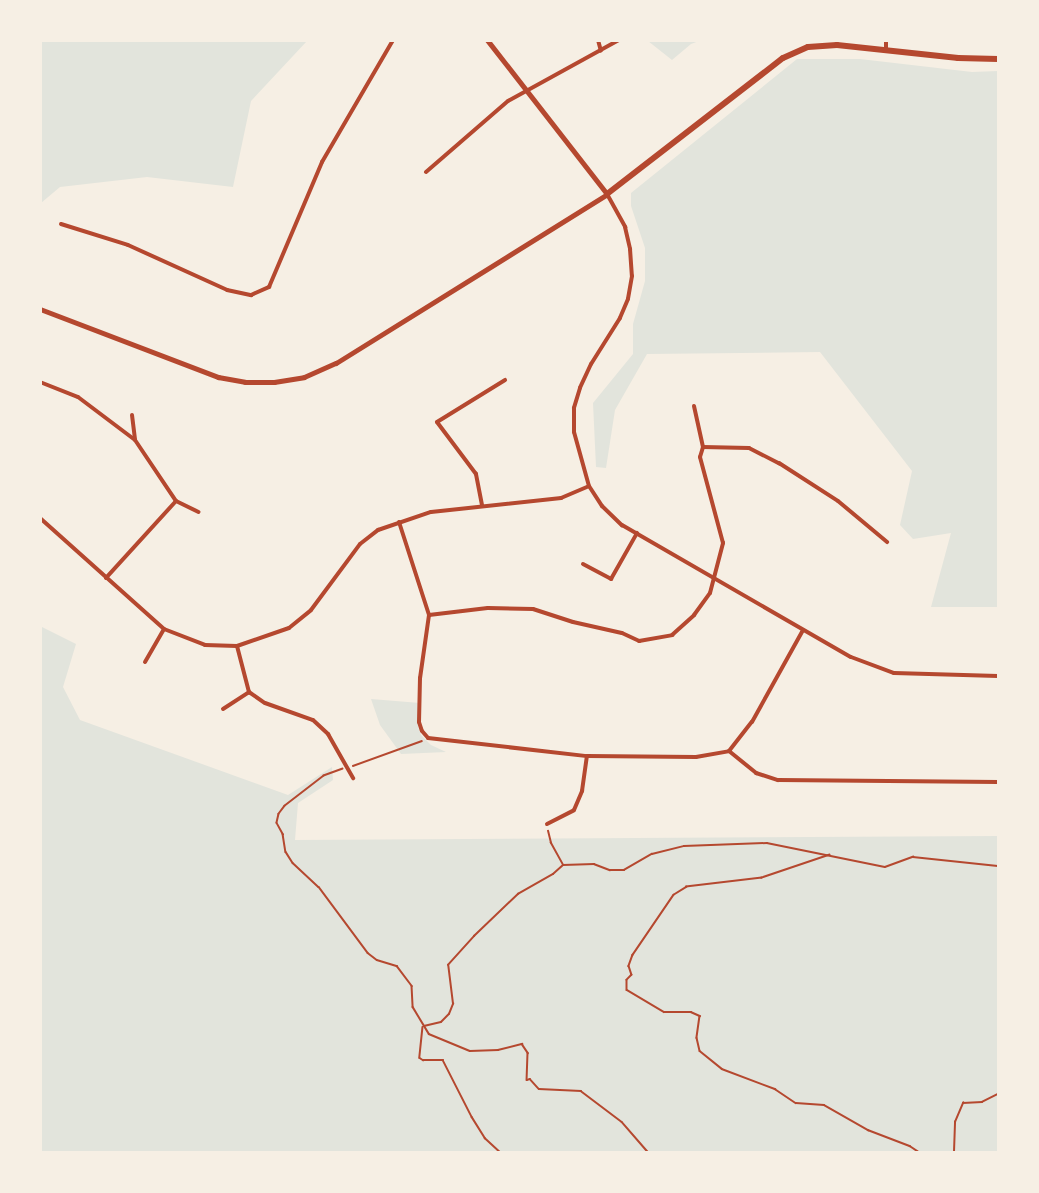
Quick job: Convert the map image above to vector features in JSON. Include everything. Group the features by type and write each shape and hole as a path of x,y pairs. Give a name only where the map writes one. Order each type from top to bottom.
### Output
{"main road":[{"path":"608,195 783,58 808,47 833,43 958,58 999,59"}],"street":[{"path":"61,224 128,245 227,290 251,295 269,288 322,162 393,40"},
{"path":"487,40 608,195 625,227 630,249 632,276 628,299 620,318 579,388 574,408 577,451 589,486 602,506 622,525 851,657 894,673 999,676"},
{"path":"598,40 602,51"},
{"path":"426,172 508,100 620,40"},
{"path":"886,40 886,50"},
{"path":"40,309 218,377 245,382 271,382 304,377 346,357 608,195"},
{"path":"482,506 476,474 437,422 505,381"},
{"path":"40,382 78,397 135,441 176,501 199,512"},
{"path":"429,615 488,608 533,609 573,622 622,633 639,641 672,634 694,615 710,593 723,543 700,457 703,447 694,406"},
{"path":"132,415 135,441"},
{"path":"703,447 749,448 779,463 837,501 887,542"},
{"path":"40,518 164,629 205,645 237,646 260,640 289,627 311,610 360,544 378,530 431,512 561,498 589,486"},
{"path":"106,578 176,501"},
{"path":"399,522 429,615 420,678 419,722 428,738 587,756 696,757 729,751 752,722 803,630"},
{"path":"583,564 611,579 637,533"},
{"path":"145,662 164,629"},
{"path":"237,646 249,693 265,703 313,720 328,734 353,778"},
{"path":"223,709 249,693"},
{"path":"729,751 756,774 778,780 999,782"},
{"path":"547,824 574,810 582,791 587,756"}],"path":[{"path":"428,738 324,776 285,806 277,823 283,834 286,852 293,863 319,887 368,953 377,960 397,966 412,986 413,1007 429,1034 470,1051 498,1050 522,1044 528,1053 527,1080 530,1079 538,1089 581,1091 621,1122 648,1152"},
{"path":"547,824 551,843 563,864"},
{"path":"423,1026 441,1022 449,1014 453,1004 448,966 474,936 518,894 554,874 563,864 594,864 610,870 624,870 652,854 684,846 767,843 885,867 913,857 999,866"},
{"path":"830,855 762,878 687,887 674,895 633,955 629,966 632,975 627,980 627,990 664,1012 691,1012 700,1016 697,1038 700,1051 722,1069 775,1089 796,1103 824,1105 868,1130 910,1146 919,1152"},
{"path":"423,1026 420,1058 443,1060 472,1118 485,1138 500,1152"},
{"path":"954,1152 955,1122 963,1103 982,1102 999,1095"}],"shaded area":[{"path":"41,40 307,41 251,101 233,187 147,177 60,187 41,203"},
{"path":"648,41 699,41 691,44 672,60"},
{"path":"797,59 860,59 972,72 998,71 998,607 931,607 951,533 913,539 900,525 912,471 820,352 647,354 615,410 606,468 596,467 593,403 633,354 633,324 645,281 645,248 631,206 631,193"},
{"path":"40,626 76,644 63,687 80,720 288,795 332,767 333,780 298,803 295,840 998,836 998,1152 41,1152"},
{"path":"371,699 420,703 418,727 421,735 431,745 446,752 401,754 380,725"}]}
